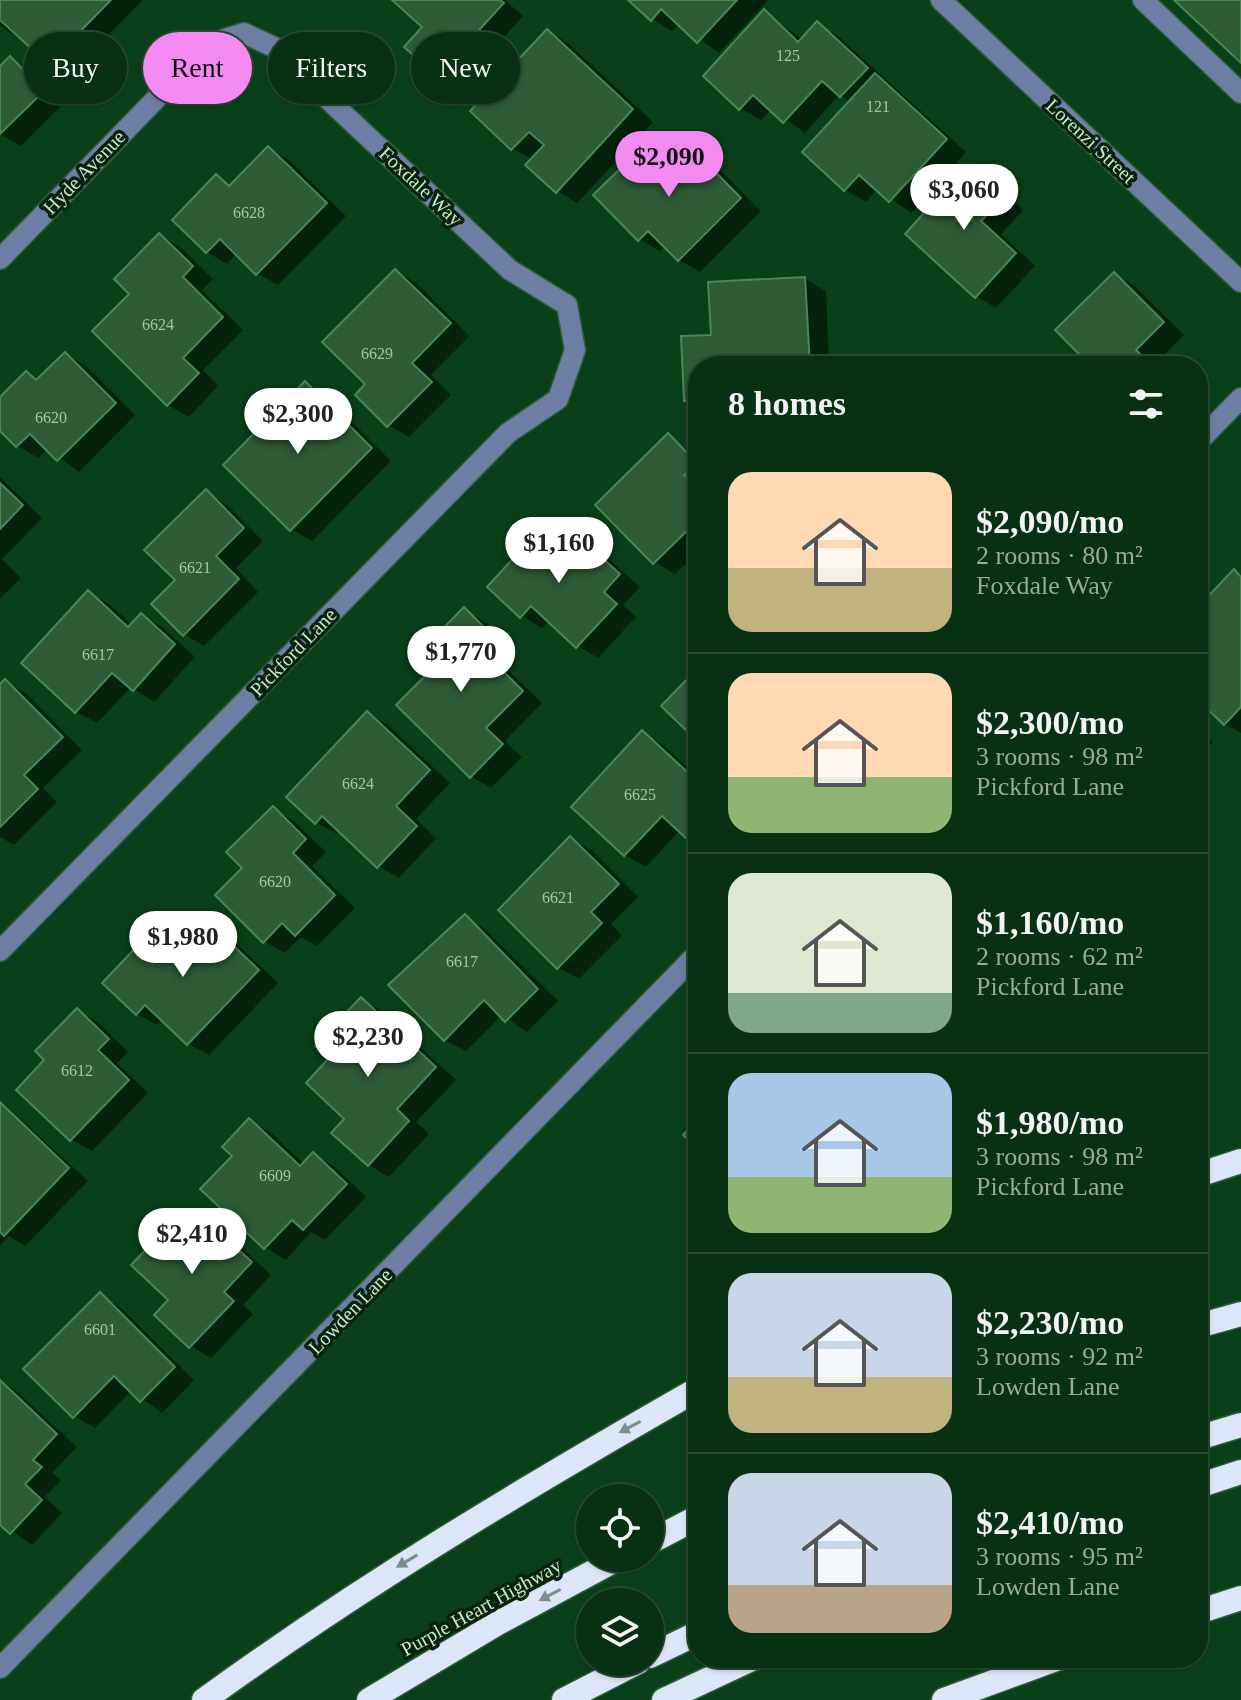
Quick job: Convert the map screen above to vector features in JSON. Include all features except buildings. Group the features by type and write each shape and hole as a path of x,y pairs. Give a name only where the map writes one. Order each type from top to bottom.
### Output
{"highway":[{"path":"1208,1172 1241,1161"},
{"path":"1208,1323 1241,1314"},
{"path":"204,1700 394,1568 545,1475 688,1395"},
{"path":"1208,1435 1241,1425"},
{"path":"1208,1483 1241,1472"},
{"path":"664,1535 688,1522"},
{"name":"Purple Heart Highway","path":"369,1700 498,1623 593,1572"},
{"path":"1208,1609 1241,1598"},
{"path":"664,1649 688,1638"},
{"path":"664,1700 733,1668"},
{"path":"944,1700 1032,1668"},
{"path":"564,1700 611,1676"}],"street":[{"name":"Lorenzi Street","path":"941,0 1241,282"},
{"path":"1143,0 1241,93"},
{"name":"Foxdale Way","path":"252,37 291,55 316,88 510,270 567,305 575,350"},
{"name":"Hyde Avenue","path":"0,259 151,104"},
{"name":"Pickford Lane","path":"0,951 508,433 558,399 575,350"},
{"path":"1208,432 1241,398"},
{"name":"Lowden Lane","path":"0,1668 688,963"}]}
